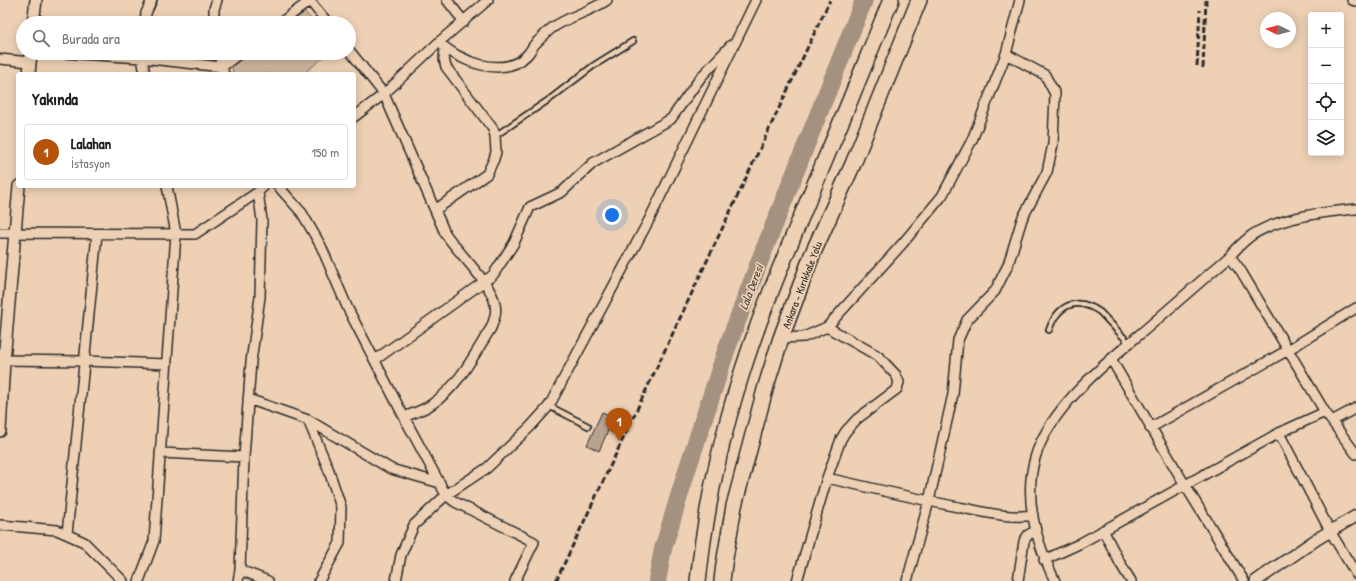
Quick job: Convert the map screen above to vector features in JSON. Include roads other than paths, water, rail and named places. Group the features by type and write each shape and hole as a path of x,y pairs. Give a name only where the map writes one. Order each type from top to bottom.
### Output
{"highway":[{"path":"698,581 709,502 721,444 740,380 760,320 791,241 891,0"},
{"name":"Ankara - Kırıkkale Yolu","path":"722,581 734,506 766,386 781,338 812,255 853,164 919,0"}],"street":[{"path":"35,16 36,0"},
{"path":"146,16 152,0"},
{"path":"289,16 310,0 323,16"},
{"path":"447,0 464,22"},
{"path":"356,115 442,45 488,0"},
{"path":"442,45 454,55 466,60 490,67 505,67 517,62 527,55 534,45 552,28 570,17 598,6 607,0"},
{"path":"396,581 401,555 414,525 446,495 487,468 530,427 549,406 649,220 756,0"},
{"path":"781,338 804,337 827,327 903,243 942,196 972,140 1006,54 1020,0"},
{"path":"1352,0 1356,1"},
{"path":"214,16 215,1"},
{"path":"375,360 493,275 514,243 530,207 562,192 593,163 671,118 700,77 738,38"},
{"path":"435,210 487,174 496,152 493,129 446,67 442,45"},
{"path":"907,581 929,501 953,394 958,340 967,320 996,291 999,285 1008,265 1022,219 1047,172 1053,144 1055,94 1045,76 1006,54"},
{"path":"0,59 16,58"},
{"path":"356,59 384,94 445,233 452,244 484,282 496,306 491,328 452,386 431,405 404,417"},
{"path":"29,72 30,60"},
{"path":"143,60 145,72"},
{"path":"169,60 223,70"},
{"path":"221,60 223,70"},
{"path":"223,70 233,60"},
{"path":"0,431 2,360 19,188"},
{"path":"139,581 154,541 167,364 176,234 167,188"},
{"path":"280,188 302,213 321,246 348,308 446,495 455,502 534,542 515,581"},
{"path":"0,233 195,234 261,189"},
{"path":"238,581 240,570 244,457 248,399 251,362 260,298 262,220 261,189"},
{"path":"1055,581 1044,560 1035,531 1031,491 1035,459 1042,438 1054,419 1090,379 1111,359 1230,256 1241,243 1252,235 1264,228 1280,222 1330,211 1356,209"},
{"path":"68,534 97,234"},
{"path":"1230,256 1241,271 1325,412 1356,454"},
{"path":"1150,428 1288,350 1356,308"},
{"path":"797,581 827,478 846,431 857,419 897,389 899,382 896,375 878,356 827,327"},
{"path":"1111,359 1150,428 1244,581"},
{"path":"2,360 167,364"},
{"path":"248,399 308,420 391,469 440,484"},
{"path":"1332,421 1356,408"},
{"path":"1044,560 1079,544 1279,433 1325,412"},
{"path":"308,420 328,468 341,507 340,543 319,581"},
{"path":"1279,433 1330,531 1356,574"},
{"path":"160,453 244,457"},
{"path":"827,478 929,501 1006,516 1019,517 1033,515"},
{"path":"1256,581 1330,531 1356,516"},
{"path":"0,525 57,530 68,534 84,542 123,581"},
{"path":"1103,530 1131,581"},
{"path":"1018,581 1024,541 1028,535 1035,531"},
{"path":"240,570 268,581"}],"lane":[{"path":"495,136 550,99 593,66 633,41"},
{"path":"1049,330 1055,316 1062,308 1069,305 1082,304 1095,308 1100,312 1129,343"},
{"path":"549,406 588,426"}],"waterway":[{"name":"Lala Deresi","path":"657,581 663,549 727,348 760,260 864,0"}],"railway":[{"path":"556,581 830,0"},
{"path":"1203,68 1206,0"},
{"path":"1197,66 1200,10"}],"place":[{"name":"Lalahan","path":"619,441"}]}
